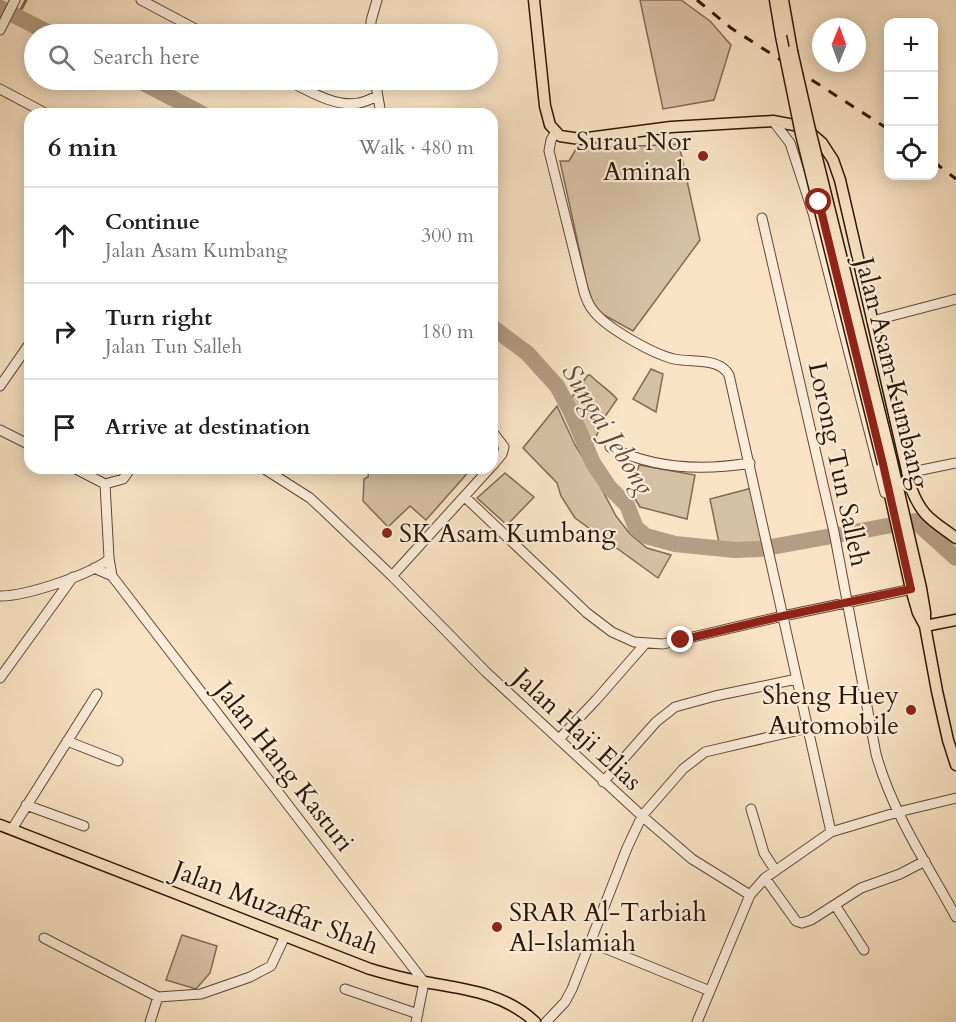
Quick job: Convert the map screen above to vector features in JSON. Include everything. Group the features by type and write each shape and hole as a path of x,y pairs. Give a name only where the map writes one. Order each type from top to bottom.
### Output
{"main road":[{"path":"534,0 545,106 550,125 555,133 567,138 580,139 671,127 773,121"},
{"name":"Jalan Asam Kumbang","path":"775,0 801,134 888,463 892,502 899,513"},
{"name":"Jalan Asam Kumbang","path":"783,0 792,51 903,532 916,588 925,612 925,626 942,719 956,765"},
{"name":"Jalan Asam Kumbang","path":"773,121 807,130 822,143 833,160 840,180 907,472 920,509 956,538"},
{"path":"925,626 956,620"},
{"name":"Jalan Muzaffar Shah","path":"0,825 370,969 424,982 478,991 500,998 526,1013 535,1022"}],"street":[{"path":"2,26 15,0"},
{"path":"141,0 186,24"},
{"path":"371,24 377,0"},
{"path":"0,89 36,108"},
{"path":"306,90 317,96 357,104 377,96"},
{"path":"376,90 380,108"},
{"name":"Jalan Asam Kumbang","path":"773,121 790,143 813,213 878,469 886,495 892,502"},
{"path":"555,133 550,140 549,151 584,292 593,311 613,327 650,350 671,358 718,365 727,371 734,390 831,832"},
{"name":"Lorong Tun Salleh","path":"762,218 834,531 882,776 898,812 956,917"},
{"path":"872,321 956,299"},
{"path":"0,386 24,352"},
{"path":"0,430 24,442"},
{"path":"498,439 504,447 498,459"},
{"path":"610,447 638,459 675,466 713,468 750,463"},
{"path":"907,472 956,463"},
{"path":"86,474 105,484 123,479 127,474"},
{"name":"Jalan Haji Elias","path":"272,474 310,498 392,576 486,672 603,782 692,859 750,895"},
{"path":"392,576 485,474"},
{"path":"105,484 112,576"},
{"path":"465,497 587,613 612,632 634,642 663,644 916,588"},
{"path":"0,596 22,594 73,577 102,565 109,558"},
{"path":"94,568 112,576"},
{"name":"Jalan Hang Kasturi","path":"112,576 424,982"},
{"path":"0,678 73,577"},
{"path":"559,739 645,644"},
{"path":"603,782 656,722 675,707 797,679"},
{"path":"12,829 97,694"},
{"path":"546,1022 565,1002 573,989 627,848 642,816 689,762 705,752 808,728"},
{"path":"67,741 118,761"},
{"path":"697,1022 750,895 765,878 831,832 956,798"},
{"path":"26,805 84,826"},
{"path":"751,808 764,853 775,870"},
{"path":"765,878 796,921 802,923 811,920 861,888 900,874 925,861"},
{"path":"835,905 864,950"},
{"path":"44,938 158,998 201,994 271,966 285,936"},
{"path":"592,943 710,991"},
{"path":"345,989 417,1018 424,982"},
{"path":"150,1022 158,998"}],"shaded area":[{"path":"640,0 681,0 710,21 731,45 714,100 663,109"},
{"path":"679,144 700,240 633,331 595,310 587,285 560,161 569,161 576,149"},
{"path":"651,369 663,374 656,412 633,399"},
{"path":"588,375 617,399 604,418 593,444 571,398"},
{"path":"557,406 575,445 616,516 630,534 647,548 671,555 658,578 575,518 561,496 557,483 523,448"},
{"path":"639,465 695,475 687,519 640,507 632,494"},
{"path":"505,473 534,497 507,525 477,498"},
{"path":"368,474 467,474 426,520 410,506 388,527 363,501 364,479"},
{"path":"752,488 766,543 737,545 719,543 710,499"},
{"path":"182,935 217,946 210,973 196,989 166,980"}],"waterway":[{"path":"17,17 26,0"},
{"name":"Sungai Jebong","path":"0,8 31,24"},
{"name":"Sungai Jebong","path":"156,90 191,108"},
{"name":"Sungai Jebong","path":"498,331 527,353 557,386 593,463 609,487 627,505 636,528 646,536 675,544 735,550 760,549 915,521 956,558"}],"railway":[{"path":"697,0 731,28 884,126"},
{"path":"938,165 956,179"}],"place":[{"name":"Surau Nor Aminah","path":"703,156"},
{"name":"SK Asam Kumbang","path":"387,533"},
{"name":"Sheng Huey Automobile","path":"911,710"},
{"name":"SRAR Al-Tarbiah Al-Islamiah","path":"497,927"}],"route":[{"path":"681,640 911,589 819,202"}]}
